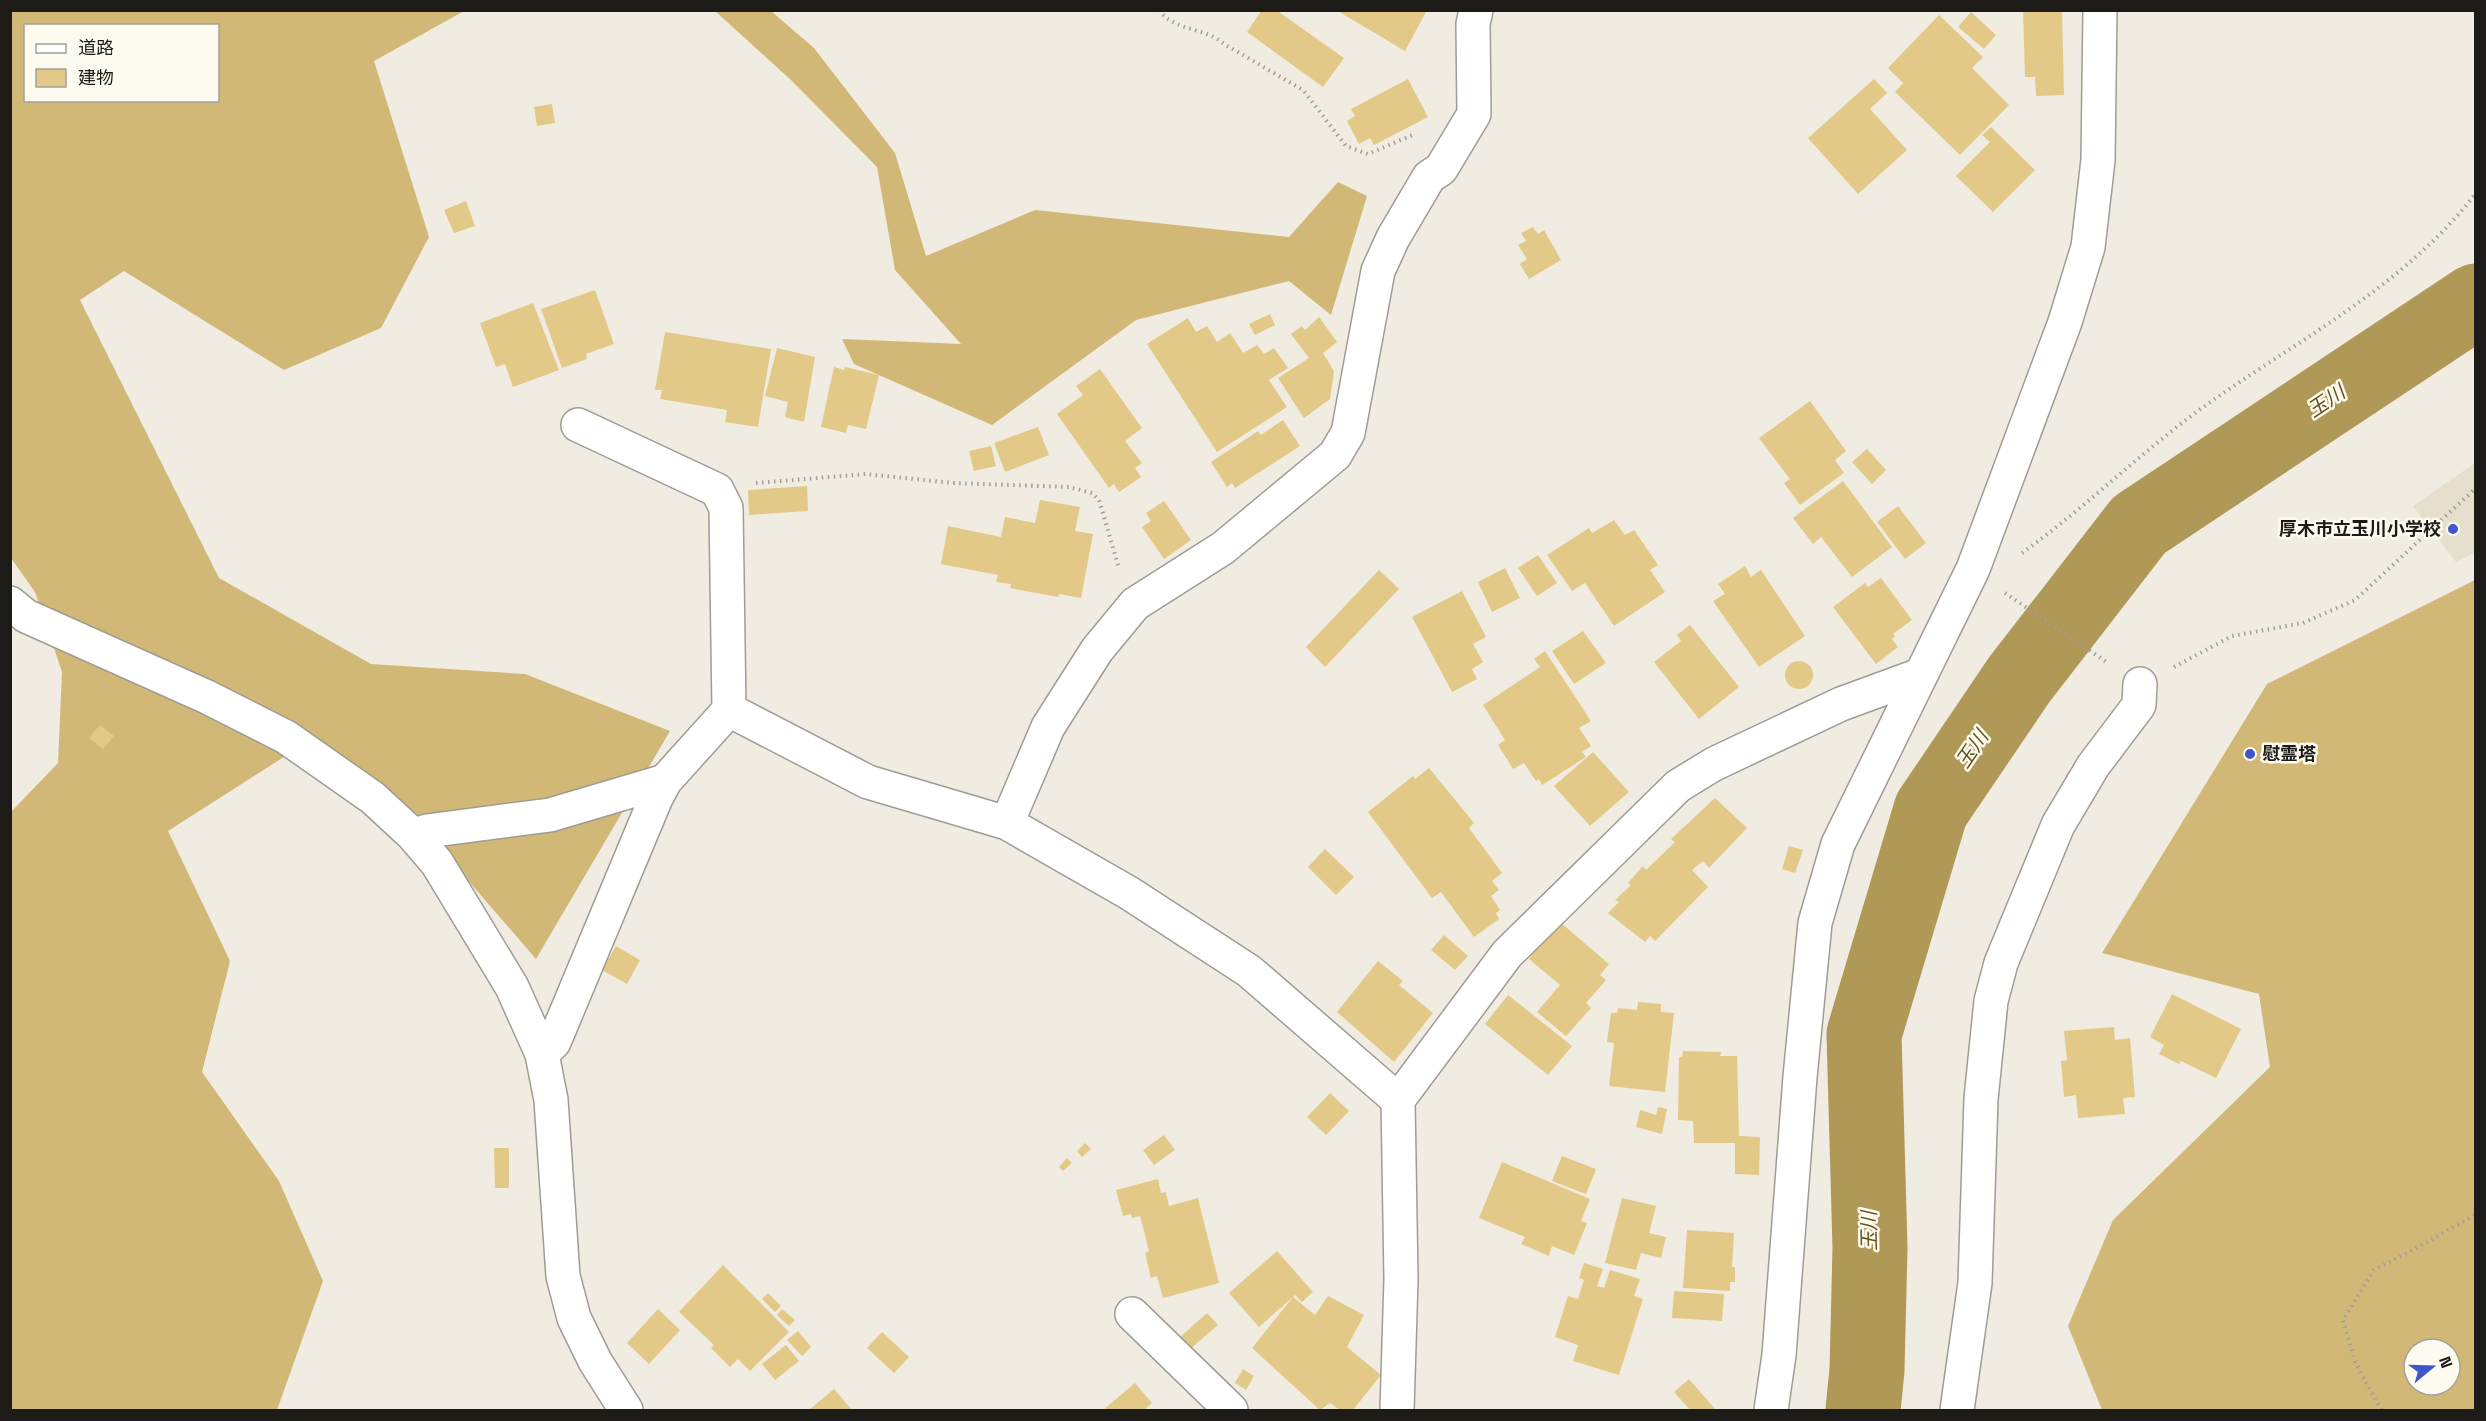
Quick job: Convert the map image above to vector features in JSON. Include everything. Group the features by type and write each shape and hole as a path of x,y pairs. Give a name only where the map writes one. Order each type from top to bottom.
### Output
{"street":[{"path":"1007,823 1048,727 1097,650 1135,604 1222,548 1335,455 1347,434 1378,270 1393,238 1429,177 1441,169 1474,114 1473,24 1476,10"},
{"path":"1771,1410 1779,1355 1800,1077 1815,923 1838,844 1973,569 2065,322 2088,247 2098,160 2100,10"},
{"path":"542,1054 554,1042 665,781 729,710 726,508 717,490 578,425"},
{"path":"10,603 26,616 207,696 286,737 373,798 413,835 437,863 513,987 542,1054 551,1100 563,1276 574,1318 595,1361 626,1410"},
{"path":"1397,1410 1401,1279 1398,1100 1507,954 1678,786 1714,764 1841,704 1920,675"},
{"path":"1957,1410 1975,1283 1981,1099 1991,1001 2001,963 2058,825 2093,766 2139,705 2128,676"},
{"path":"729,710 868,782 1007,823 1129,893 1249,971 1398,1100"},
{"path":"413,835 427,831 550,815 665,781"},
{"path":"1132,1314 1231,1410"}],"path":[{"path":"1159,10 1171,22 1216,36 1224,44 1303,90 1346,146 1368,154 1418,133"},
{"path":"1973,569 2013,559 2050,533 2202,408 2363,300 2421,252 2475,192"},
{"path":"721,498 745,483 866,474 953,483 1069,487 1092,493 1099,500 1126,589 1135,604"},
{"path":"2000,589 2128,676 2232,636 2303,623 2355,600 2475,488"},
{"path":"2380,1410 2355,1361 2343,1320 2374,1270 2475,1214"}],"shaded area":[{"path":"10,11 464,11 374,61 429,237 381,328 284,370 124,271 80,300 219,578 371,664 525,674 670,731 536,959 453,863 312,739 168,831 230,961 202,1072 279,1181 323,1281 277,1410 11,1410 11,812 58,763 62,672 35,592 11,558"},
{"path":"715,11 771,11 814,48 895,153 926,256 1035,210 1289,237 1338,182 1367,196 1331,315 1289,281 1136,320 992,425 854,364 842,339 961,344 895,270 877,167 791,80"},
{"name":"厚木市立玉川小学校","path":"2475,463 2475,552 2456,562 2413,506"},
{"path":"2475,580 2475,1410 2102,1410 2068,1326 2113,1220 2270,1067 2259,994 2102,953 2267,684"}],"building":[{"path":"1262,10 1276,10 1344,58 1323,87 1247,32"},
{"path":"1336,10 1427,10 1405,51"},
{"path":"2023,10 2062,10 2064,95 2036,96 2035,77 2025,77"},
{"path":"1971,12 1996,35 1984,49 1958,27"},
{"path":"1939,15 1983,57 1972,68 2009,105 1960,155 1895,92 1903,83 1888,68"},
{"path":"1408,79 1428,117 1374,145 1370,138 1359,144 1347,121 1355,116 1351,109"},
{"path":"1874,79 1887,93 1870,109 1907,150 1858,194 1808,138"},
{"path":"552,104 555,123 537,126 534,107"},
{"path":"1991,127 2035,170 1993,212 1956,176 1990,142 1982,135"},
{"path":"466,201 475,226 454,233 444,210"},
{"path":"1533,227 1538,234 1544,230 1561,260 1529,279 1520,264 1527,259 1518,245 1526,241 1521,233"},
{"path":"595,290 614,344 586,354 587,359 562,368 541,309"},
{"path":"533,303 559,370 513,387 505,364 496,367 480,323"},
{"path":"1270,314 1275,325 1255,335 1249,324"},
{"path":"1319,317 1337,342 1323,353 1334,371 1330,399 1304,418 1278,378 1309,358 1291,334 1302,326 1305,330"},
{"path":"1188,318 1196,332 1207,326 1217,342 1230,333 1243,353 1257,345 1264,354 1274,348 1288,368 1269,380 1287,407 1217,452 1147,344"},
{"path":"665,332 771,349 758,427 725,422 727,410 660,399 662,390 655,390"},
{"path":"777,348 815,357 804,422 785,417 788,402 765,396"},
{"path":"834,367 844,370 845,367 879,375 866,429 848,425 846,433 821,427"},
{"path":"1100,369 1142,428 1125,441 1142,463 1135,468 1141,477 1119,492 1114,484 1109,488 1057,414 1083,395 1076,386"},
{"path":"1810,401 1846,451 1835,460 1844,473 1800,505 1784,483 1790,479 1759,438"},
{"path":"1283,420 1300,446 1235,488 1232,483 1227,487 1211,462 1258,431 1261,435"},
{"path":"1038,427 1049,455 1005,472 994,443"},
{"path":"991,446 996,466 974,471 969,451"},
{"path":"1867,449 1886,470 1872,484 1852,462"},
{"path":"1843,481 1892,547 1852,577 1821,537 1813,544 1793,518"},
{"path":"807,486 808,511 749,515 748,490"},
{"path":"1040,500 1080,507 1075,531 1093,534 1081,598 1059,594 1058,597 1010,588 1011,584 996,582 998,575 941,564 948,526 1001,537 1005,517 1035,523"},
{"path":"1164,501 1191,540 1164,559 1142,527 1151,521 1146,513"},
{"path":"1898,506 1926,543 1905,559 1877,522"},
{"path":"1614,520 1625,535 1634,530 1658,565 1650,570 1665,592 1614,626 1585,583 1572,591 1547,555 1589,528 1592,533"},
{"path":"1538,555 1557,583 1537,596 1518,568"},
{"path":"1745,566 1751,577 1761,570 1805,636 1759,667 1713,601 1725,594 1718,584"},
{"path":"1505,568 1520,598 1492,612 1478,582"},
{"path":"1379,570 1399,589 1325,667 1306,647"},
{"path":"1881,578 1912,620 1893,634 1895,636 1892,639 1898,647 1876,664 1833,607 1865,583 1868,587"},
{"path":"1462,591 1486,637 1473,644 1483,662 1472,669 1477,679 1452,692 1412,617"},
{"path":"1690,625 1739,687 1699,719 1654,662 1681,641 1677,635"},
{"path":"1583,631 1606,663 1574,684 1552,651"},
{"path":"1545,651 1591,721 1579,728 1591,746 1582,752 1586,757 1542,785 1539,779 1536,781 1524,763 1513,769 1498,745 1505,740 1483,705 1540,667 1534,659"},
{"path":"1799,661 1809,665 1813,675 1809,685 1799,689 1789,685 1785,675 1789,665"},
{"path":"100,725 114,736 103,749 89,738"},
{"path":"1593,752 1629,792 1590,826 1554,786"},
{"path":"1429,768 1474,823 1469,828 1502,873 1492,881 1499,890 1491,896 1500,910 1496,913 1499,919 1474,937 1441,892 1432,898 1368,812 1413,776 1415,779"},
{"path":"1715,798 1747,828 1709,868 1703,861 1692,870 1708,887 1655,941 1650,936 1645,942 1608,913 1619,902 1615,900 1631,885 1628,883 1643,866 1646,870 1675,842 1671,839"},
{"path":"1789,846 1803,850 1795,873 1782,869"},
{"path":"1325,849 1354,877 1336,895 1308,867"},
{"path":"1561,923 1609,964 1600,975 1606,980 1586,1003 1591,1008 1566,1036 1537,1012 1560,985 1529,959 1532,955 1528,952 1543,933 1548,937"},
{"path":"1444,935 1468,956 1455,970 1431,950"},
{"path":"616,946 640,960 627,984 602,970"},
{"path":"1378,961 1403,981 1399,985 1433,1013 1394,1062 1337,1012"},
{"path":"2172,994 2241,1029 2216,1078 2181,1061 2179,1064 2159,1054 2164,1045 2150,1037"},
{"path":"1508,995 1572,1046 1548,1075 1485,1024"},
{"path":"1638,1002 1661,1004 1661,1012 1674,1013 1665,1092 1609,1086 1614,1043 1607,1042 1611,1013 1617,1013 1618,1008 1637,1010"},
{"path":"2114,1027 2115,1040 2130,1038 2135,1097 2123,1098 2125,1114 2078,1118 2076,1095 2064,1097 2061,1061 2067,1060 2064,1031"},
{"path":"1683,1051 1721,1052 1720,1056 1737,1056 1739,1136 1760,1137 1759,1175 1735,1174 1735,1143 1694,1143 1693,1121 1678,1120 1679,1057 1682,1057"},
{"path":"1330,1093 1349,1111 1326,1135 1307,1117"},
{"path":"1658,1107 1667,1109 1662,1134 1636,1127 1640,1110 1656,1115"},
{"path":"1164,1135 1175,1150 1154,1165 1143,1150"},
{"path":"1085,1143 1091,1149 1082,1157 1077,1151"},
{"path":"494,1148 509,1148 509,1188 495,1188"},
{"path":"1562,1156 1596,1169 1586,1194 1552,1181"},
{"path":"1067,1158 1072,1163 1063,1171 1059,1167"},
{"path":"1502,1162 1590,1199 1581,1221 1587,1223 1574,1255 1552,1246 1549,1256 1521,1244 1525,1237 1479,1218"},
{"path":"1158,1179 1161,1193 1166,1192 1169,1206 1198,1198 1219,1283 1163,1298 1157,1276 1151,1278 1145,1253 1149,1251 1140,1216 1132,1218 1131,1214 1123,1216 1116,1190"},
{"path":"1622,1198 1656,1206 1649,1233 1666,1237 1661,1258 1641,1253 1636,1270 1605,1263"},
{"path":"1687,1230 1734,1233 1732,1267 1735,1267 1735,1282 1730,1282 1730,1291 1683,1288"},
{"path":"1277,1251 1313,1292 1302,1302 1295,1295 1259,1327 1229,1293"},
{"path":"1584,1263 1603,1269 1597,1286 1604,1288 1610,1270 1640,1279 1634,1296 1643,1299 1619,1375 1573,1361 1578,1345 1555,1337 1568,1296 1578,1299 1584,1280 1579,1278"},
{"path":"723,1265 789,1332 750,1371 738,1359 730,1367 711,1348 714,1345 679,1312"},
{"path":"1674,1291 1724,1294 1722,1321 1672,1318"},
{"path":"768,1293 781,1306 775,1312 762,1299"},
{"path":"1328,1296 1364,1315 1347,1347 1381,1375 1353,1410 1340,1410 1330,1403 1320,1410 1252,1348 1293,1297 1315,1315"},
{"path":"658,1309 680,1330 649,1364 627,1343"},
{"path":"782,1309 795,1320 789,1326 777,1315"},
{"path":"1207,1313 1218,1325 1189,1350 1179,1338"},
{"path":"798,1331 811,1347 802,1356 787,1340"},
{"path":"882,1332 909,1357 894,1373 867,1348"},
{"path":"786,1345 799,1361 775,1380 762,1364"},
{"path":"1243,1369 1254,1376 1246,1390 1235,1383"},
{"path":"1689,1379 1716,1410 1690,1410 1674,1392"},
{"path":"1135,1383 1152,1403 1144,1410 1103,1410"},
{"path":"834,1389 852,1410 809,1410"}],"waterway":[{"name":"玉川","path":"1863,1410 1867,1370 1870,1248 1864,1034 1931,810 2019,680 2139,525 2476,301"}],"place":[{"name":"厚木市立玉川小学校","path":"2453,529"},
{"name":"慰霊塔","path":"2250,754"}]}
